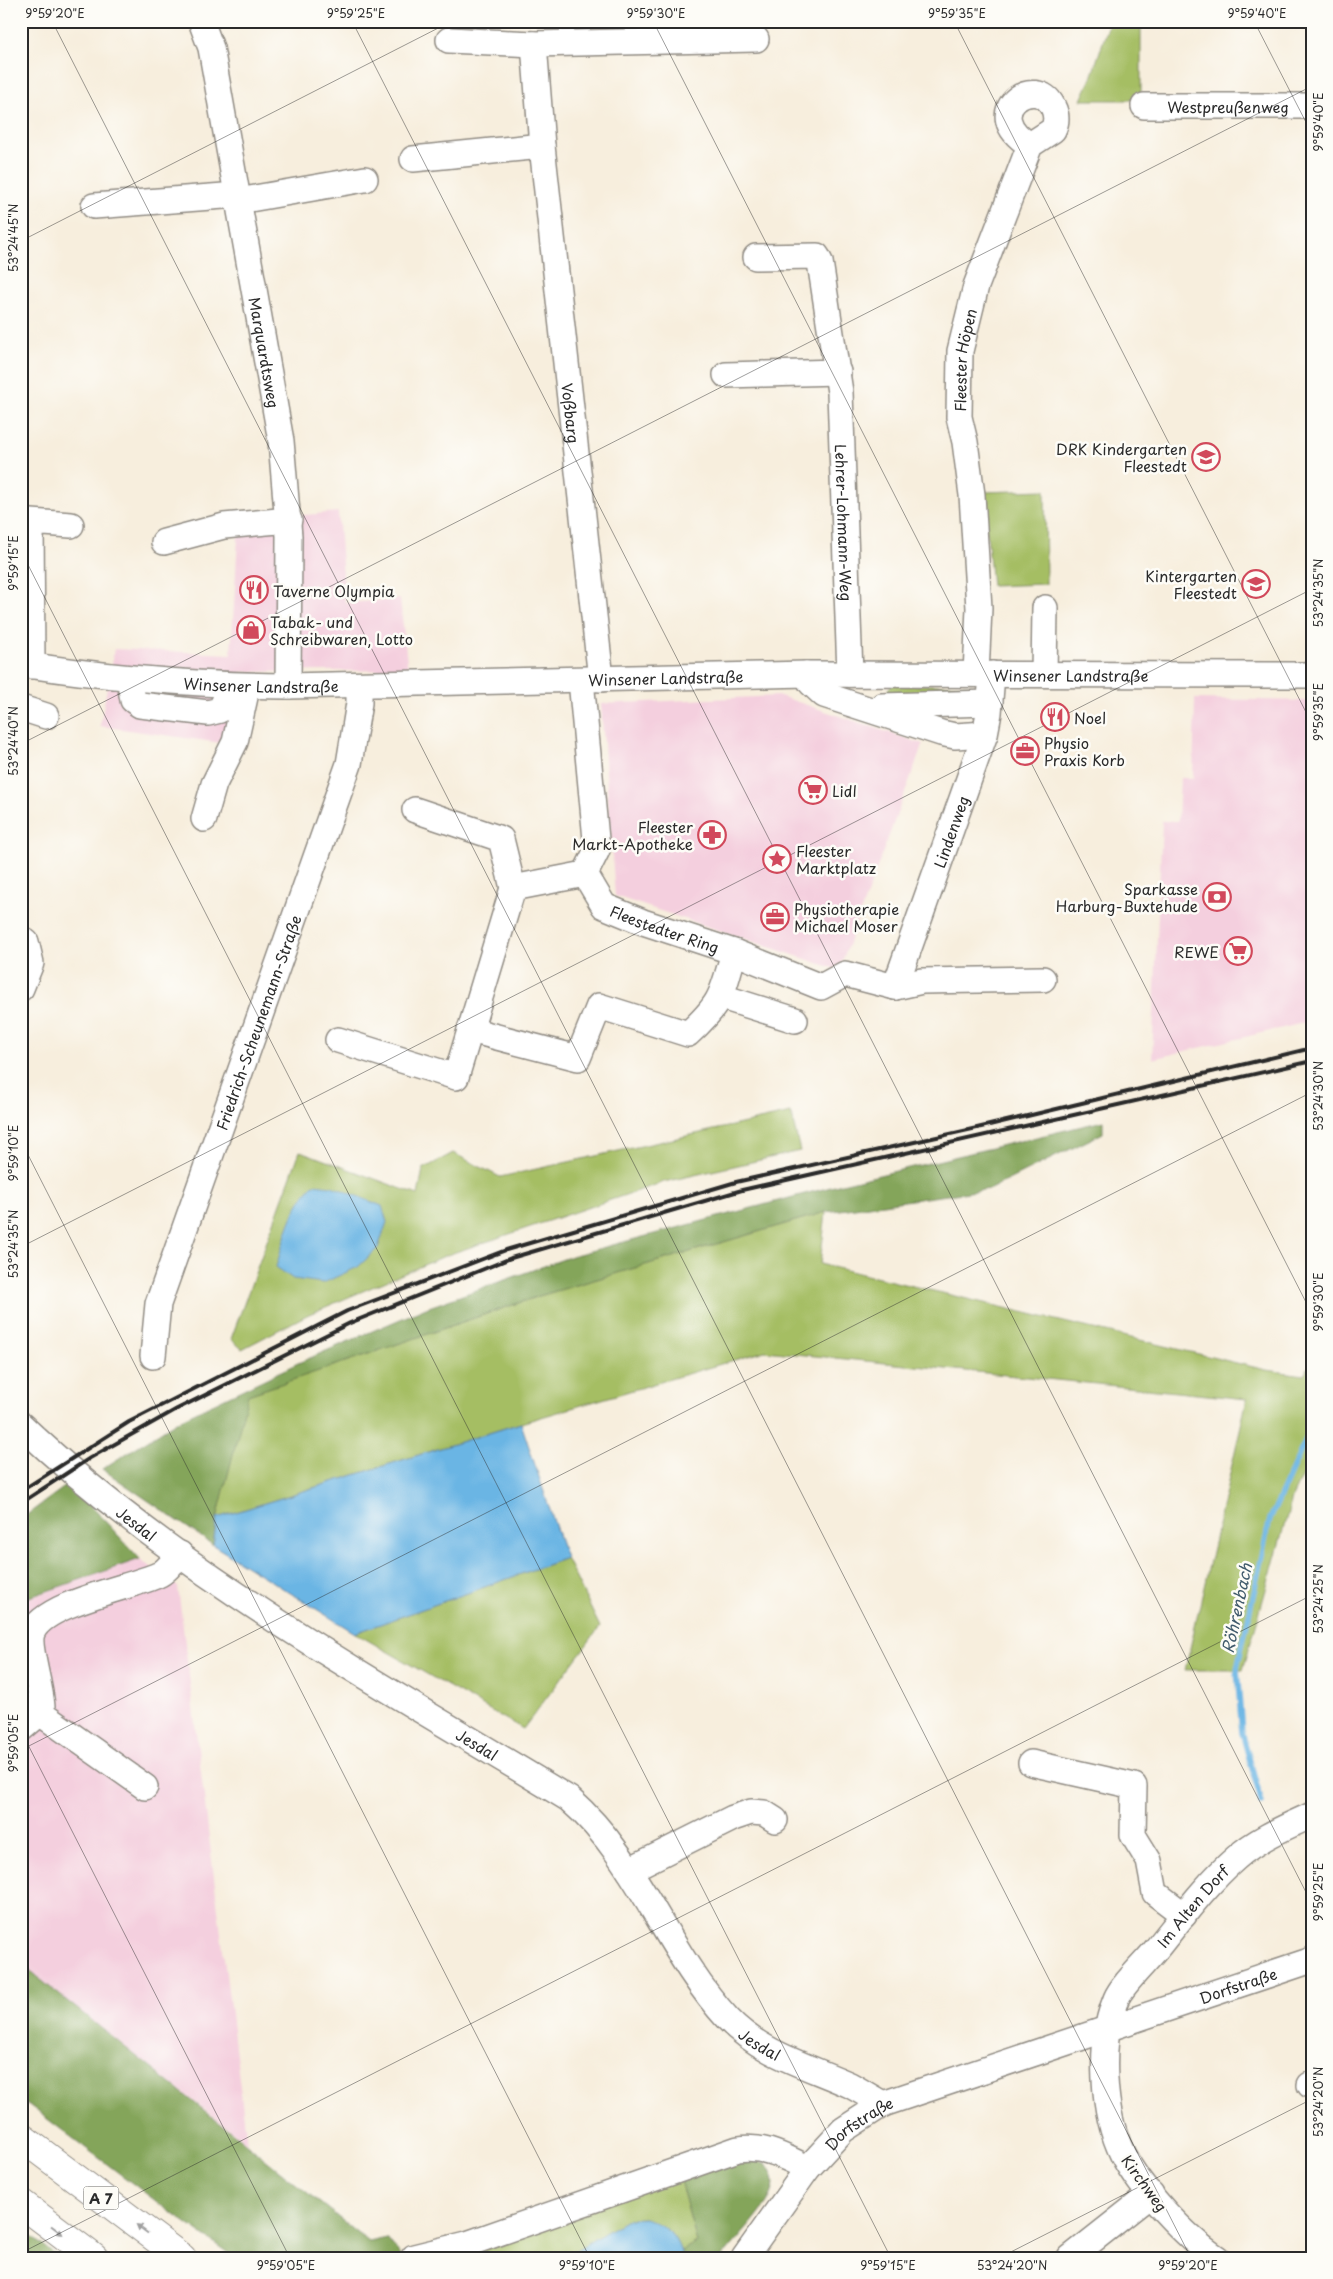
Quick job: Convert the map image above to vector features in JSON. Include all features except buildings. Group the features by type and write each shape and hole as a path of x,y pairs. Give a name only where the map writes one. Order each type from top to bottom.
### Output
{"highway":[{"name":"A 7","path":"21,2137 182,2258"},
{"path":"21,2203 94,2258"}],"street":[{"name":"Marquardtsweg","path":"201,21 211,48 281,441 289,520 288,686"},
{"path":"450,40 534,44 756,39"},
{"name":"Voßbarg","path":"534,44 591,679"},
{"name":"Westpreußenweg","path":"1144,106 1312,106"},
{"name":"Fleester Höpen","path":"984,674 972,495 965,442 959,417 959,367 963,337 976,286 1030,145"},
{"path":"413,159 542,146"},
{"path":"94,206 238,198 364,179"},
{"name":"Lehrer-Lohmann-Weg","path":"756,257 817,256 820,262 838,372 856,674 861,706"},
{"path":"726,375 838,372"},
{"path":"164,542 224,526 289,520"},
{"path":"27,665 31,522 71,525"},
{"path":"1044,674 1045,608"},
{"name":"Winsener Landstraße","path":"27,665 129,678 238,686 359,686 806,674 1312,675"},
{"path":"806,674 811,683 824,695 941,733 955,736 985,734"},
{"name":"Lindenweg","path":"895,986 985,734 990,703 984,674"},
{"path":"513,888 585,874 597,850 591,679"},
{"path":"204,819 214,784 234,742 245,697 238,686"},
{"name":"Friedrich-Scheunemann-Straße","path":"153,1356 158,1304 349,764 359,703 359,686"},
{"path":"861,706 990,703"},
{"path":"21,708 46,716"},
{"path":"338,1040 456,1077 513,888 501,839 415,810"},
{"name":"Fleestedter Ring","path":"585,874 604,906 643,922 734,952 821,987 845,974 895,986"},
{"path":"21,939 26,942 30,963 21,988"},
{"name":"Fleestedter Ring","path":"470,1030 578,1058 599,1006 688,1034 711,1013 722,997 734,952"},
{"path":"895,986 922,981 1043,979"},
{"path":"722,997 795,1020"},
{"name":"Jesdal","path":"21,1425 83,1480 242,1599 569,1799 590,1817 613,1845 699,1983 728,2020 763,2048 852,2086 883,2104"},
{"path":"145,1787 30,1721 42,1701 31,1646 31,1634 38,1623 48,1615 66,1606 160,1574 180,1554"},
{"path":"1031,1763 1134,1786 1133,1835 1149,1861 1155,1893 1184,1915"},
{"path":"629,1870 733,1818 751,1812 764,1813 774,1820"},
{"name":"Im Alten Dorf","path":"1106,2030 1116,1997 1213,1881 1237,1856 1278,1831 1312,1815"},
{"name":"Dorfstraße","path":"744,2258 808,2168 843,2130 883,2104 1312,1960"},
{"name":"Kirchweg","path":"1106,2030 1105,2074 1114,2134 1123,2156 1177,2225 1217,2258"},
{"path":"414,2257 467,2244 738,2150 764,2149 808,2168"},
{"path":"1070,2258 1151,2194"}],"shaded area":[{"path":"338,512 345,603 400,599 408,670 242,672 221,743 100,726 114,649 231,654 239,521"},
{"path":"780,696 923,744 839,970 615,896 601,704"},
{"path":"1195,699 1312,701 1312,1021 1152,1059 1162,821 1178,821 1180,778 1193,778"},
{"path":"140,1559 178,1587 247,2143 21,1964 21,1601"}],"green space":[{"path":"1110,21 1141,21 1141,100 1081,100 1091,78"},
{"path":"1045,490 1046,584 992,586 983,492"},
{"path":"892,685 968,685 968,698 889,695 888,689"},
{"path":"791,1113 800,1151 664,1182 447,1255 307,1315 242,1349 231,1339 300,1151 418,1195 423,1169 453,1153 500,1177"},
{"path":"1103,1121 1103,1133 990,1189 826,1212 539,1296 248,1395 217,1518 213,1545 102,1469 181,1419 298,1363 426,1308 575,1255 842,1184"},
{"path":"826,1212 820,1264 1266,1370 1304,1375 1312,1361 1312,1455 1293,1495 1243,1670 1185,1670 1247,1399 765,1351 521,1423 217,1518 247,1395 539,1296"},
{"path":"70,1483 140,1559 21,1600 21,1519"},
{"path":"566,1558 600,1627 523,1729 355,1633"},
{"path":"21,1964 369,2242 387,2238 403,2258 235,2258 161,2205 21,2099"},
{"path":"737,2157 766,2163 774,2182 770,2196 759,2214 722,2258 682,2258 681,2251 697,2242 679,2177"},
{"path":"679,2177 697,2242 681,2251 670,2232 645,2218 628,2219 563,2258 454,2258"},
{"path":"21,2229 59,2258 21,2258"}],"water":[{"path":"314,1184 332,1186 382,1206 387,1222 378,1248 358,1267 323,1283 293,1279 276,1267 295,1212 306,1192"},
{"path":"521,1423 566,1558 355,1633 213,1545 217,1518"},
{"path":"645,2218 659,2224 670,2232 677,2243 682,2258 563,2258 628,2219"}],"waterway":[{"name":"Röhrenbach","path":"1262,1803 1242,1733 1237,1669 1270,1519 1312,1426"}],"railway":[{"path":"21,1491 129,1422 347,1311 506,1250 736,1182 977,1128 1312,1048"},
{"path":"21,1503 90,1458 177,1409 350,1323 511,1258 742,1190 1312,1061"}],"place":[{"name":"DRK Kindergarten Fleestedt","path":"1206,457"},
{"name":"Kintergarten Fleestedt","path":"1256,584"},
{"name":"Taverne Olympia","path":"254,590"},
{"name":"Tabak- und Schreibwaren, Lotto","path":"251,630"},
{"name":"Noel","path":"1055,717"},
{"name":"Physio Praxis Korb","path":"1025,751"},
{"name":"Lidl","path":"813,790"},
{"name":"Fleester Markt-Apotheke","path":"712,835"},
{"name":"Fleester Marktplatz","path":"777,859"},
{"name":"Sparkasse Harburg-Buxtehude","path":"1217,897"},
{"name":"Physiotherapie Michael Moser","path":"775,917"},
{"name":"REWE","path":"1238,951"}]}
